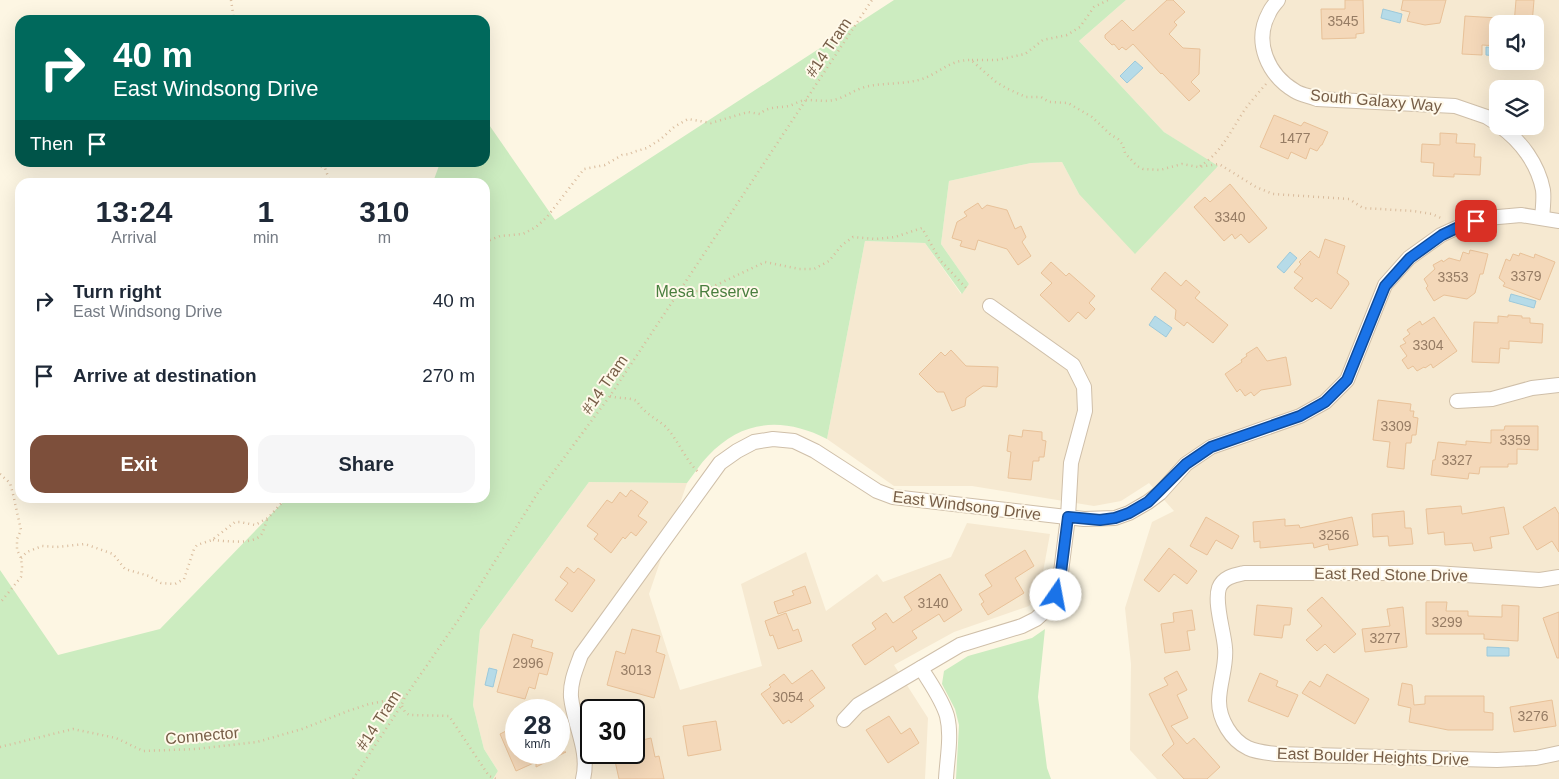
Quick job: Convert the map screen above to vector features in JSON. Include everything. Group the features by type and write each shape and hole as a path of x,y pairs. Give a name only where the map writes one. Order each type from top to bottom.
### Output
{"street":[{"name":"South Galaxy Way","path":"1278,0 1268,13 1263,30 1263,50 1269,67 1281,81 1297,92 1317,98 1455,106 1489,118"},
{"name":"South Galaxy Way","path":"1512,135 1526,150 1537,169 1543,190 1542,217"},
{"name":"East Windsong Drive","path":"584,779 586,770 584,748 571,698 572,678 581,656 720,463 736,451 754,442 774,439 794,441 815,451 877,491 893,497 1068,517 1100,520 1115,518 1129,513 1148,502 1186,464 1211,447 1300,416 1325,402 1347,380 1385,286 1410,258 1442,235 1465,224 1487,218 1521,215 1559,221"},
{"path":"844,720 858,705 960,646 1036,619 1048,608 1056,595 1060,580 1068,517 1071,463 1085,411 1084,387 1073,365 990,306"},
{"path":"1457,401 1492,399 1532,388 1559,385"},
{"name":"East Red Stone Drive","path":"1224,581 1231,576 1244,573 1435,573 1540,580 1559,577"},
{"name":"East Boulder Heights Drive","path":"1224,581 1219,588 1218,601 1226,651 1219,702 1226,726 1247,748 1277,754 1497,760 1536,758 1559,753"},
{"path":"921,668 947,716 949,731 946,779"}],"path":[{"path":"231,0 233,15"},
{"name":"#14 Tram","path":"353,779 459,619 537,494 610,396 872,0"},
{"path":"490,240 500,236 524,234 547,217 584,169 605,165 622,155 647,148 666,135 674,126 688,119 711,123 748,112 760,114 770,108 789,106 806,100 828,101 842,98 868,86 918,80 949,64 964,60 997,60 1025,54 1043,40 1067,35 1080,27 1094,7 1108,0"},
{"path":"972,60 996,82 1008,89 1026,97 1041,97 1049,102 1068,103 1092,117 1118,139 1123,145 1125,153 1137,166 1144,169 1160,170 1182,164 1198,167 1213,164 1224,166 1250,183 1273,194 1349,199 1363,208 1413,211 1432,214 1443,219"},
{"path":"1198,167 1214,155 1246,108 1266,84"},
{"path":"323,167 329,178"},
{"path":"676,296 710,288 765,262 799,269 814,269 829,261 842,245 853,237 875,239 895,237 922,228 940,260 967,290"},
{"path":"610,396 637,400 644,411 667,428 699,473"},
{"path":"0,474 10,483 21,530 17,540 17,550 21,558 21,577 0,603"},
{"path":"21,558 27,552 42,546 57,547 85,544 113,554 126,569 149,576 161,583 175,584 184,579 197,545 212,540 235,522 255,525 268,518 282,503"},
{"path":"212,540 231,542 254,540 262,534 268,518"},
{"name":"Connector","path":"0,747 73,729 116,738 143,751 196,749 257,742 302,729 369,704 405,698"},
{"path":"401,706 404,712 409,715 449,716 489,776 496,779"}],"shaded area":[{"path":"1126,0 1559,0 1559,779 1157,779 1130,750 1131,664 1125,608 1152,522 1174,511 1149,483 1121,501 1094,506 972,486 894,486 827,439 865,241 925,243 961,294 969,284 941,244 949,181 1031,163 1062,162 1079,194 1218,167 1164,132 1079,41"},
{"path":"589,482 687,483 649,594 680,690 762,666 741,584 806,552 826,611 877,574 883,582 951,557 967,523 1050,534 1040,588 1029,606 954,632 894,665 928,718 925,779 493,779 498,771 484,749 473,705 480,630"}],"green space":[{"name":"Mesa Reserve","path":"894,0 1126,0 1079,41 1164,132 1218,166 1135,254 1079,194 1062,162 1031,163 949,181 941,244 969,284 962,294 925,243 865,241 827,439 795,427 764,425 735,435 721,444 705,459 687,483 589,482 480,630 473,705 484,749 498,771 493,779 0,779 0,570 58,655 160,629 282,503 490,503 490,178 434,178 439,167 490,167 490,126 555,220"},
{"path":"1045,629 1038,697 1047,768 1051,779 956,779 959,725 955,709 942,684 944,671 968,656 1032,638"}],"water":[{"path":"1383,9 1402,14 1400,23 1381,18"},
{"path":"1486,47 1489,47 1489,55 1486,55"},
{"path":"1135,61 1143,68 1127,83 1120,76"},
{"path":"1290,252 1297,258 1284,273 1277,267"},
{"path":"1511,294 1536,301 1534,308 1509,301"},
{"path":"1155,316 1172,328 1166,337 1149,325"},
{"path":"1487,647 1509,648 1509,656 1487,656"},
{"path":"489,668 497,670 493,687 485,685"}],"building":[{"path":"1167,0 1173,0 1185,12 1174,22 1177,25 1169,34 1183,48 1200,49 1199,74 1191,82 1200,91 1189,101 1133,44 1126,50 1122,47 1119,50 1105,38 1105,35 1122,20 1133,31"},
{"path":"1345,0 1363,0 1364,33 1356,34 1356,38 1322,39 1321,9 1345,9"},
{"path":"1403,0 1446,0 1440,23 1425,25 1407,21 1410,12 1401,10"},
{"path":"1516,0 1534,0 1533,15 1515,15"},
{"path":"1465,16 1489,17 1489,45 1482,45 1482,55 1462,54"},
{"path":"1274,115 1301,126 1304,122 1328,132 1317,151 1310,148 1306,159 1291,152 1288,159 1260,147"},
{"path":"1440,133 1457,134 1456,143 1475,144 1474,157 1481,157 1480,175 1454,174 1454,177 1433,176 1434,163 1421,162 1422,144 1440,145"},
{"path":"1230,184 1267,228 1249,243 1241,234 1235,239 1232,234 1224,241 1194,207 1205,197 1210,202"},
{"path":"978,203 982,209 987,205 1007,210 1015,229 1021,226 1026,237 1022,242 1031,256 1018,265 1007,249 978,240 975,250 960,246 962,241 952,238 957,222 967,216 964,212"},
{"path":"1325,239 1345,246 1337,273 1348,281 1349,284 1331,309 1316,298 1312,302 1294,288 1303,278 1294,272 1301,264 1299,262 1310,251 1319,258"},
{"path":"1470,250 1488,254 1483,274 1480,274 1475,293 1467,299 1444,295 1434,301 1426,288 1428,286 1424,279 1435,269 1433,265 1449,258 1460,261 1463,252 1469,254"},
{"path":"1520,253 1534,258 1535,254 1555,262 1540,300 1503,286 1505,283 1499,278 1506,259 1510,261 1513,254 1519,256"},
{"path":"1051,262 1066,276 1069,273 1095,296 1089,303 1095,309 1086,319 1078,312 1069,322 1040,295 1052,283 1041,273"},
{"path":"1165,272 1181,286 1186,280 1200,292 1195,298 1228,325 1213,343 1187,322 1184,326 1175,319 1176,310 1151,289"},
{"path":"1508,315 1530,318 1530,323 1543,324 1542,343 1509,341 1509,349 1500,348 1499,363 1472,362 1474,322 1498,323 1498,316 1508,317"},
{"path":"1434,317 1457,351 1433,368 1431,364 1417,371 1413,366 1408,369 1402,360 1407,356 1400,346 1406,343 1403,339 1410,334 1407,330 1420,321 1422,325"},
{"path":"1257,347 1267,361 1286,357 1291,385 1261,390 1254,396 1251,392 1245,396 1240,389 1237,392 1225,374 1242,362 1241,360 1247,356 1246,354"},
{"path":"951,350 966,366 998,367 997,387 983,386 966,398 965,406 952,411 944,392 937,392 919,374 941,352 945,356"},
{"path":"1378,400 1411,404 1410,411 1414,411 1413,417 1418,418 1416,435 1412,435 1411,443 1406,443 1404,469 1387,467 1390,442 1373,440"},
{"path":"1505,426 1538,426 1538,450 1517,449 1517,464 1508,464 1508,467 1480,467 1479,474 1469,473 1468,479 1431,475 1438,442 1466,445 1466,441 1491,443 1491,430 1504,430"},
{"path":"1023,430 1042,432 1042,440 1046,441 1044,457 1039,457 1039,461 1033,461 1031,480 1008,478 1011,452 1007,451 1009,435 1022,437"},
{"path":"631,490 648,502 638,516 647,522 636,536 631,532 625,539 623,537 611,553 594,539 598,534 587,526 607,500 612,503 620,492 626,497"},
{"path":"1461,506 1462,514 1504,507 1509,534 1490,537 1492,548 1474,551 1472,543 1445,545 1444,532 1428,534 1426,509"},
{"path":"1555,507 1559,514 1559,552 1552,541 1537,550 1523,527"},
{"path":"1404,511 1405,528 1411,528 1413,544 1389,546 1388,536 1373,537 1372,514"},
{"path":"1206,517 1239,536 1232,549 1216,540 1207,555 1190,546"},
{"path":"1352,517 1358,545 1329,550 1328,544 1314,548 1313,543 1260,548 1260,541 1254,542 1253,522 1285,519 1285,526 1299,525 1300,528"},
{"path":"1169,548 1197,571 1187,584 1174,574 1159,592 1144,580"},
{"path":"1025,550 1034,566 1015,578 1024,593 988,615 981,604 984,602 979,594 992,586 985,575"},
{"path":"567,567 574,573 578,568 595,580 572,612 555,600 568,583 560,577"},
{"path":"940,574 962,610 944,622 939,614 912,631 917,638 896,652 893,646 865,665 852,645 876,629 872,623 886,613 893,623 912,610 904,597"},
{"path":"805,586 811,603 778,614 774,602 794,595 792,591"},
{"path":"1322,597 1356,634 1334,653 1325,644 1317,651 1306,640 1322,626 1307,610"},
{"path":"1426,602 1447,602 1446,611 1468,611 1468,616 1502,617 1502,605 1519,606 1518,641 1484,639 1484,634 1426,634"},
{"path":"1257,605 1292,608 1290,625 1284,625 1282,638 1254,635"},
{"path":"1403,607 1407,647 1365,652 1362,629 1390,626 1387,609"},
{"path":"1192,610 1195,630 1187,631 1190,650 1165,653 1161,624 1174,622 1173,613"},
{"path":"1559,612 1559,658 1557,658 1543,618"},
{"path":"786,613 793,631 798,629 802,641 778,649 773,635 770,636 765,621"},
{"path":"632,629 660,636 656,652 665,655 654,698 607,685 616,651 625,654"},
{"path":"513,634 533,640 531,647 553,653 547,675 539,673 535,689 529,687 525,699 497,692"},
{"path":"812,670 825,688 809,700 814,706 791,723 789,720 783,724 761,694 771,687 769,685 784,674 792,684"},
{"path":"1177,671 1187,690 1177,695 1188,718 1171,726 1187,744 1194,738 1220,767 1207,779 1184,779 1162,755 1174,744 1149,694 1168,685 1164,678"},
{"path":"1260,673 1278,681 1276,686 1298,695 1288,717 1248,701"},
{"path":"1327,674 1369,699 1355,724 1302,693 1310,681 1320,687"},
{"path":"1402,683 1412,685 1414,705 1425,704 1425,696 1484,696 1484,712 1493,713 1493,730 1448,730 1409,722 1411,708 1398,705"},
{"path":"1552,700 1556,726 1514,732 1510,707"},
{"path":"889,716 901,734 910,728 919,743 888,763 866,730"},
{"path":"716,721 721,750 688,756 683,726"},
{"path":"505,732 505,746 500,734"},
{"path":"651,738 655,757 659,756 664,779 619,779 616,764 645,764 645,739"},
{"path":"513,764 532,764 516,771"}],"route":[{"path":"1056,595 1060,580 1068,517 1100,520 1115,518 1129,513 1148,502 1186,464 1211,447 1300,416 1325,402 1347,380 1385,286 1410,258 1442,235 1476,221"}]}
